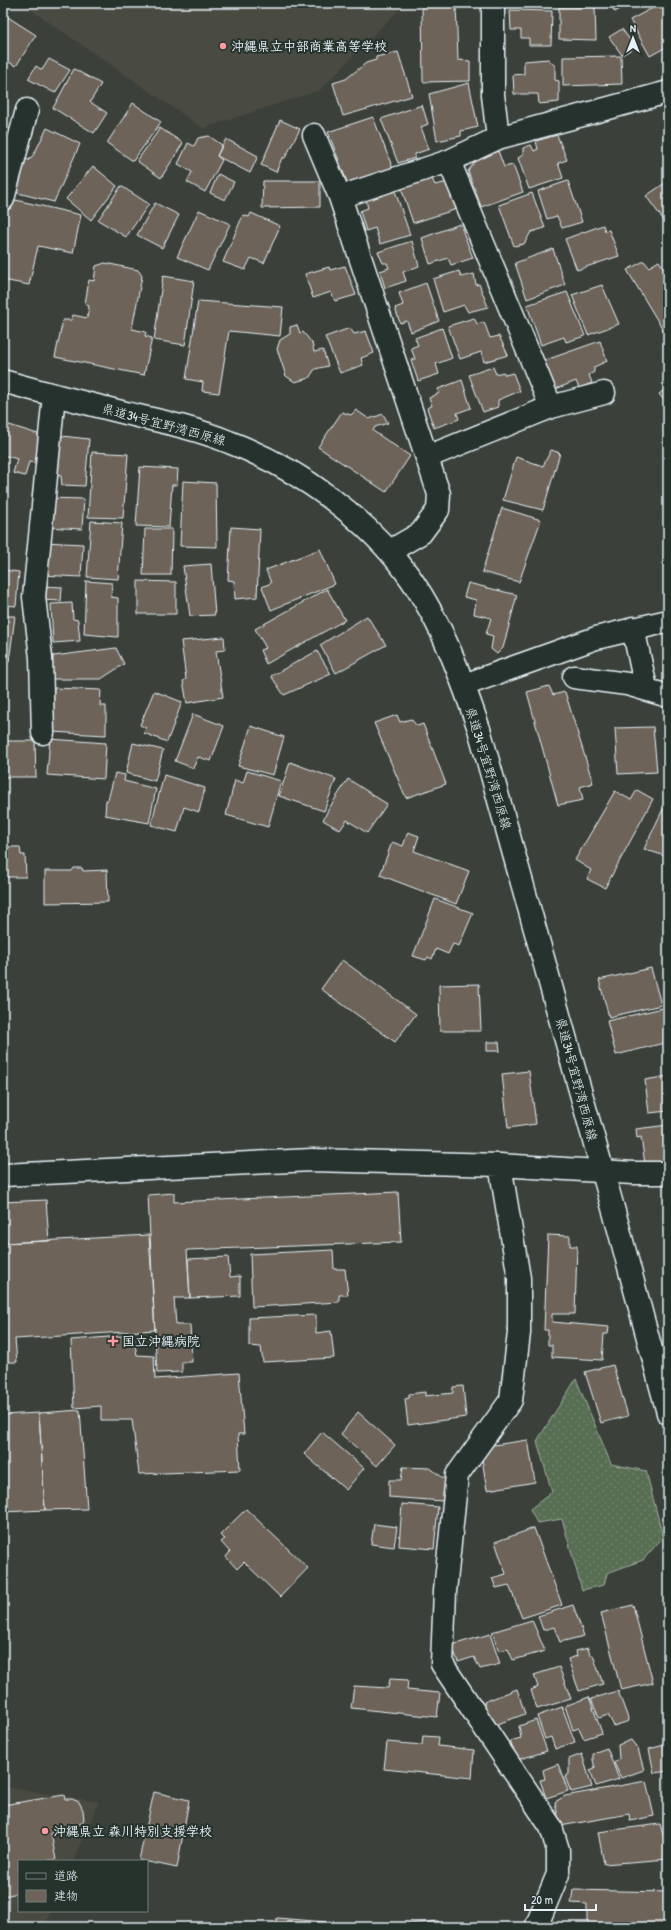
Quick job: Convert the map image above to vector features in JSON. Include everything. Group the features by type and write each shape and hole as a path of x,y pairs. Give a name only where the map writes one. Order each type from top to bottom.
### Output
{"street":[{"path":"493,3 493,95 498,138"},
{"path":"340,197 449,161 498,138 668,92"},
{"path":"3,199 27,110"},
{"path":"314,135 340,197 439,494 438,510 421,533 390,552"},
{"path":"449,161 551,407"},
{"name":"県道34号宜野湾西原線","path":"3,381 186,428 229,441 269,460 314,485 390,552 412,580 427,605 464,685 500,802 603,1171 668,1413"},
{"path":"427,457 551,407 604,393"},
{"path":"43,734 41,658 34,597 54,395"},
{"path":"464,685 596,638 633,628 668,621"},
{"path":"633,628 646,688"},
{"path":"574,677 627,684 646,688 668,696"},
{"path":"3,1175 312,1160 500,1165 668,1173"},
{"path":"500,1165 519,1278 519,1333 511,1400 457,1475 445,1591 442,1664 551,1827 558,1850 558,1874 536,1927"}],"shaded area":[{"name":"沖縄県立中部商業高等学校","path":"21,3 405,3 320,90 203,128"},
{"name":"沖縄県立 森川特別支援学校","path":"3,1787 99,1802 73,1860 18,1860 18,1912 51,1912 44,1927 19,1927 3,1921"}],"green space":[{"path":"576,1379 611,1464 646,1471 663,1537 643,1560 607,1573 604,1585 582,1590 562,1519 537,1523 530,1509 552,1492 537,1441"}],"building":[{"path":"422,3 456,3 458,60 470,61 470,81 423,82"},
{"path":"610,3 630,3 615,12"},
{"path":"662,3 668,3 668,46 650,56 630,20"},
{"path":"559,7 595,7 596,40 559,39"},
{"path":"510,10 552,11 551,45 529,45 529,38 521,38 521,30 511,30"},
{"path":"3,14 36,35 16,66 3,59"},
{"path":"622,29 635,47 622,55 609,37"},
{"path":"398,52 412,96 343,116 333,83 346,79 366,63 376,60 376,57"},
{"path":"621,56 622,84 563,86 563,57"},
{"path":"49,59 70,70 55,93 28,79 36,66 42,70"},
{"path":"548,59 555,66 555,80 559,81 559,102 539,104 538,94 514,94 513,75 524,74 524,61"},
{"path":"74,69 101,84 90,102 107,113 94,133 53,108"},
{"path":"469,83 478,127 461,131 461,136 437,141 429,94"},
{"path":"133,103 161,122 133,161 107,143"},
{"path":"422,105 428,124 421,127 429,149 415,154 415,158 398,163 381,119"},
{"path":"373,117 393,169 347,182 328,132"},
{"path":"280,120 300,129 285,158 282,158 276,172 261,165"},
{"path":"47,128 80,144 54,202 14,192 23,159 29,160 34,154"},
{"path":"160,128 183,143 161,178 137,161"},
{"path":"557,135 567,160 558,163 563,178 529,189 518,158 523,155 523,148 531,145 534,151 538,149 536,141"},
{"path":"209,136 222,145 217,156 222,160 205,192 187,182 192,172 178,164 188,143 194,146 198,138"},
{"path":"226,139 258,156 250,173 217,156"},
{"path":"498,151 504,167 513,165 523,192 481,207 468,171 477,159"},
{"path":"93,166 117,186 91,220 66,199"},
{"path":"218,174 234,182 225,200 210,193"},
{"path":"430,174 435,185 448,182 457,209 413,223 400,184"},
{"path":"263,181 320,181 320,207 262,208"},
{"path":"568,181 582,222 562,228 557,216 547,219 538,191"},
{"path":"668,181 668,226 646,196"},
{"path":"393,185 410,235 380,244 375,228 366,231 360,211 368,208 364,193"},
{"path":"121,186 149,204 126,237 98,220"},
{"path":"532,193 545,228 531,232 524,244 514,246 499,205"},
{"path":"7,198 81,215 73,253 38,246 29,285 3,280 3,217"},
{"path":"155,203 179,215 162,248 137,235"},
{"path":"199,210 230,224 208,270 177,257"},
{"path":"251,213 280,226 264,263 251,258 245,270 223,262 243,215 249,217"},
{"path":"460,224 473,258 451,265 448,258 430,264 422,238"},
{"path":"603,225 605,231 609,230 619,256 577,270 565,239"},
{"path":"412,241 419,266 403,272 406,281 385,288 380,271 389,268 387,263 383,263 378,252"},
{"path":"553,249 565,285 527,299 515,263"},
{"path":"644,261 649,267 659,261 668,275 668,338 627,270"},
{"path":"105,263 138,270 142,276 132,329 146,332 145,336 152,338 144,375 55,357 63,320 71,320 73,315 87,318 89,306 85,304 89,280 94,281 96,266"},
{"path":"345,266 356,295 335,301 331,292 313,298 305,274 329,267 330,270"},
{"path":"459,271 461,277 474,274 476,285 479,284 488,307 468,312 464,305 443,312 433,279"},
{"path":"163,276 194,281 185,345 154,340"},
{"path":"426,283 439,321 411,332 407,321 400,323 395,308 403,305 399,293"},
{"path":"602,285 619,324 588,335 572,295"},
{"path":"567,292 585,336 566,342 564,337 541,345 527,305"},
{"path":"198,301 283,307 280,336 229,331 219,393 202,391 203,382 186,379"},
{"path":"474,318 477,324 484,322 490,338 499,336 508,355 484,362 481,352 460,359 448,326"},
{"path":"297,325 300,333 303,332 312,343 314,352 323,350 328,366 315,369 309,378 295,382 286,376 277,349 280,340 290,334 290,327"},
{"path":"350,328 354,334 366,331 374,353 361,358 363,365 340,373 325,337"},
{"path":"442,328 452,358 436,364 439,374 418,381 411,360 415,359 411,348 418,345 415,338"},
{"path":"600,341 607,361 594,367 594,372 589,375 592,383 579,388 576,381 553,390 543,361"},
{"path":"493,367 496,374 503,372 505,375 513,373 520,391 498,400 498,407 483,412 469,375"},
{"path":"462,380 471,408 457,413 459,419 434,428 427,408 432,406 429,398 439,393 438,389"},
{"path":"668,387 668,402 666,403 659,394"},
{"path":"356,410 369,419 383,414 388,423 375,427 373,431 410,456 386,492 318,447 342,412 351,415"},
{"path":"3,423 44,436 41,464 29,462 25,476 13,473 17,459 3,455"},
{"path":"53,435 89,439 85,486 62,485 61,476 50,474"},
{"path":"551,450 560,453 543,510 503,500 516,457 543,466"},
{"path":"92,452 128,454 123,518 88,517"},
{"path":"140,467 178,469 177,485 172,485 169,527 136,526"},
{"path":"183,481 216,483 217,547 180,546"},
{"path":"48,498 84,499 82,529 46,527"},
{"path":"502,508 541,520 519,582 482,572"},
{"path":"91,521 122,523 118,579 87,577"},
{"path":"231,527 260,529 257,597 235,599 234,581 228,580"},
{"path":"145,529 172,529 171,575 143,575"},
{"path":"44,542 83,544 81,577 41,575"},
{"path":"320,549 335,584 271,610 262,587 271,583 266,570"},
{"path":"211,564 215,615 190,616 183,566"},
{"path":"3,570 19,572 16,606 3,605"},
{"path":"86,581 112,583 111,597 118,598 118,637 84,634"},
{"path":"138,581 176,582 176,614 138,614"},
{"path":"468,583 517,595 503,648 497,654 491,649 493,636 486,634 491,618 474,614 476,600 464,597"},
{"path":"43,586 62,587 61,601 42,600"},
{"path":"327,589 345,620 266,664 260,650 266,648 255,629"},
{"path":"72,603 73,619 78,620 80,641 53,643 51,604"},
{"path":"3,611 7,612 7,616 15,616 9,662 3,661"},
{"path":"367,616 386,645 336,673 320,645"},
{"path":"224,637 225,650 216,651 223,697 187,703 183,681 186,679 181,641"},
{"path":"116,648 124,664 101,679 48,679 46,657"},
{"path":"317,651 331,674 284,695 271,676"},
{"path":"549,686 553,695 565,692 593,783 580,787 583,800 558,805 527,692"},
{"path":"54,688 101,690 100,706 106,706 106,735 51,732"},
{"path":"154,691 182,702 167,742 144,733 146,728 140,725"},
{"path":"193,714 224,726 211,761 198,757 193,768 175,761"},
{"path":"397,715 400,722 411,719 417,726 423,724 446,784 406,798 374,723"},
{"path":"251,726 284,737 273,775 238,766"},
{"path":"653,727 657,772 618,774 615,728"},
{"path":"50,739 106,743 104,779 47,775"},
{"path":"3,741 35,741 36,777 3,777"},
{"path":"133,743 163,750 155,781 126,773"},
{"path":"290,762 336,779 324,811 279,796"},
{"path":"247,771 281,781 268,827 226,815 235,780 243,783"},
{"path":"115,773 125,775 124,781 156,789 149,823 105,815 106,800 108,800"},
{"path":"164,775 205,788 199,812 184,807 177,832 151,825"},
{"path":"348,779 387,804 367,833 347,820 340,830 323,820"},
{"path":"637,790 653,799 605,888 587,879 591,870 575,860 615,791 631,800"},
{"path":"663,809 668,811 668,857 644,849"},
{"path":"408,832 419,836 414,851 469,871 456,904 380,875 392,842 403,846"},
{"path":"3,843 5,843 6,847 20,847 21,855 25,855 26,877 3,877"},
{"path":"74,868 82,868 83,871 107,870 108,902 45,903 45,871 72,871"},
{"path":"435,899 473,913 459,946 453,944 448,954 436,949 432,959 428,957 426,960 413,956"},
{"path":"342,960 416,1014 395,1042 321,989"},
{"path":"651,968 661,1005 609,1017 599,980"},
{"path":"479,984 481,1031 440,1031 439,985"},
{"path":"663,1008 668,1032 668,1042 616,1055 607,1021"},
{"path":"487,1042 499,1042 500,1051 487,1051"},
{"path":"529,1071 536,1124 508,1128 502,1074"},
{"path":"668,1076 668,1111 649,1113 645,1080"},
{"path":"668,1125 668,1161 645,1164 641,1137 637,1138 636,1129"},
{"path":"398,1192 401,1242 187,1250 190,1298 174,1298 176,1325 190,1325 192,1362 182,1362 182,1372 157,1373 148,1195 174,1193 174,1202"},
{"path":"666,1195 668,1195 668,1225 667,1225"},
{"path":"46,1200 49,1241 3,1243 3,1202"},
{"path":"149,1235 155,1330 15,1339 17,1362 3,1362 3,1243"},
{"path":"548,1235 570,1236 570,1246 577,1246 575,1314 552,1314 552,1322 609,1327 608,1334 604,1334 602,1360 552,1357 552,1345 548,1345 548,1330 544,1330"},
{"path":"333,1250 334,1269 345,1269 348,1295 339,1295 339,1302 252,1307 250,1254"},
{"path":"228,1257 230,1277 240,1276 240,1296 190,1298 188,1259"},
{"path":"316,1315 316,1333 331,1331 334,1358 263,1362 261,1347 249,1346 249,1318"},
{"path":"133,1335 137,1355 154,1356 155,1379 239,1373 244,1434 238,1434 240,1470 139,1474 132,1420 101,1420 101,1406 74,1408 71,1340"},
{"path":"613,1365 628,1416 601,1423 585,1372"},
{"path":"463,1386 466,1417 408,1425 405,1399 409,1398 409,1394 425,1392 425,1396 453,1393 453,1387"},
{"path":"80,1410 87,1509 45,1510 39,1413"},
{"path":"358,1412 395,1445 377,1466 341,1434"},
{"path":"39,1413 45,1510 3,1512 3,1415"},
{"path":"322,1432 364,1468 346,1490 304,1454"},
{"path":"528,1440 535,1482 487,1490 480,1447"},
{"path":"403,1467 430,1468 446,1480 443,1501 389,1497 389,1480 401,1480"},
{"path":"402,1504 438,1507 434,1549 399,1546"},
{"path":"246,1509 308,1568 280,1597 244,1562 237,1569 226,1557 230,1552 221,1542 225,1539 220,1535"},
{"path":"374,1524 397,1527 394,1547 371,1544"},
{"path":"534,1528 562,1605 522,1618 509,1585 496,1588 492,1578 506,1574 495,1542"},
{"path":"573,1605 584,1636 560,1642 554,1627 543,1630 538,1616"},
{"path":"633,1605 653,1683 621,1690 601,1613"},
{"path":"532,1620 545,1651 513,1660 508,1649 499,1651 492,1632"},
{"path":"490,1634 500,1664 480,1669 474,1657 458,1662 452,1645"},
{"path":"588,1648 590,1655 593,1655 603,1684 579,1691 568,1659 577,1656 576,1651"},
{"path":"559,1667 571,1699 537,1709 531,1690 538,1687 534,1675"},
{"path":"390,1679 408,1680 407,1690 440,1693 437,1717 351,1708 354,1686 388,1688"},
{"path":"517,1689 525,1714 492,1726 484,1702"},
{"path":"618,1691 629,1721 614,1726 608,1715 599,1718 591,1699"},
{"path":"589,1697 602,1733 584,1739 579,1728 573,1730 565,1706"},
{"path":"562,1707 575,1742 555,1749 551,1737 545,1739 537,1716"},
{"path":"536,1720 547,1751 517,1760 510,1741 521,1738 519,1726"},
{"path":"423,1736 439,1737 438,1746 474,1750 472,1778 384,1769 387,1742 422,1745"},
{"path":"631,1740 638,1749 644,1770 621,1778 614,1763 619,1759 618,1745"},
{"path":"668,1744 668,1771 654,1773 649,1749"},
{"path":"607,1748 619,1779 596,1786 590,1770 595,1768 593,1753"},
{"path":"582,1754 592,1787 571,1792 565,1777 569,1774 569,1759"},
{"path":"558,1764 568,1791 546,1798 540,1780 545,1779 543,1770"},
{"path":"646,1781 654,1816 630,1821 629,1814 560,1826 555,1802 565,1796"},
{"path":"154,1792 189,1800 177,1868 148,1862 148,1860 139,1860"},
{"name":"沖縄県立 森川特別支援学校","path":"64,1795 65,1799 72,1799 79,1802 83,1810 84,1820 74,1829 51,1833 56,1860 18,1860 18,1893 3,1896 3,1805"},
{"path":"660,1824 668,1852 668,1859 604,1864 598,1832"},
{"path":"573,1890 668,1892 668,1927 587,1927 587,1904 571,1903"},
{"path":"277,1918 326,1922 326,1927 276,1927"},
{"path":"438,1921 438,1927 381,1927"}],"place":[{"name":"沖縄県立中部商業高等学校","path":"223,46"},
{"name":"国立沖縄病院","path":"113,1341"},
{"name":"沖縄県立 森川特別支援学校","path":"45,1831"}]}
